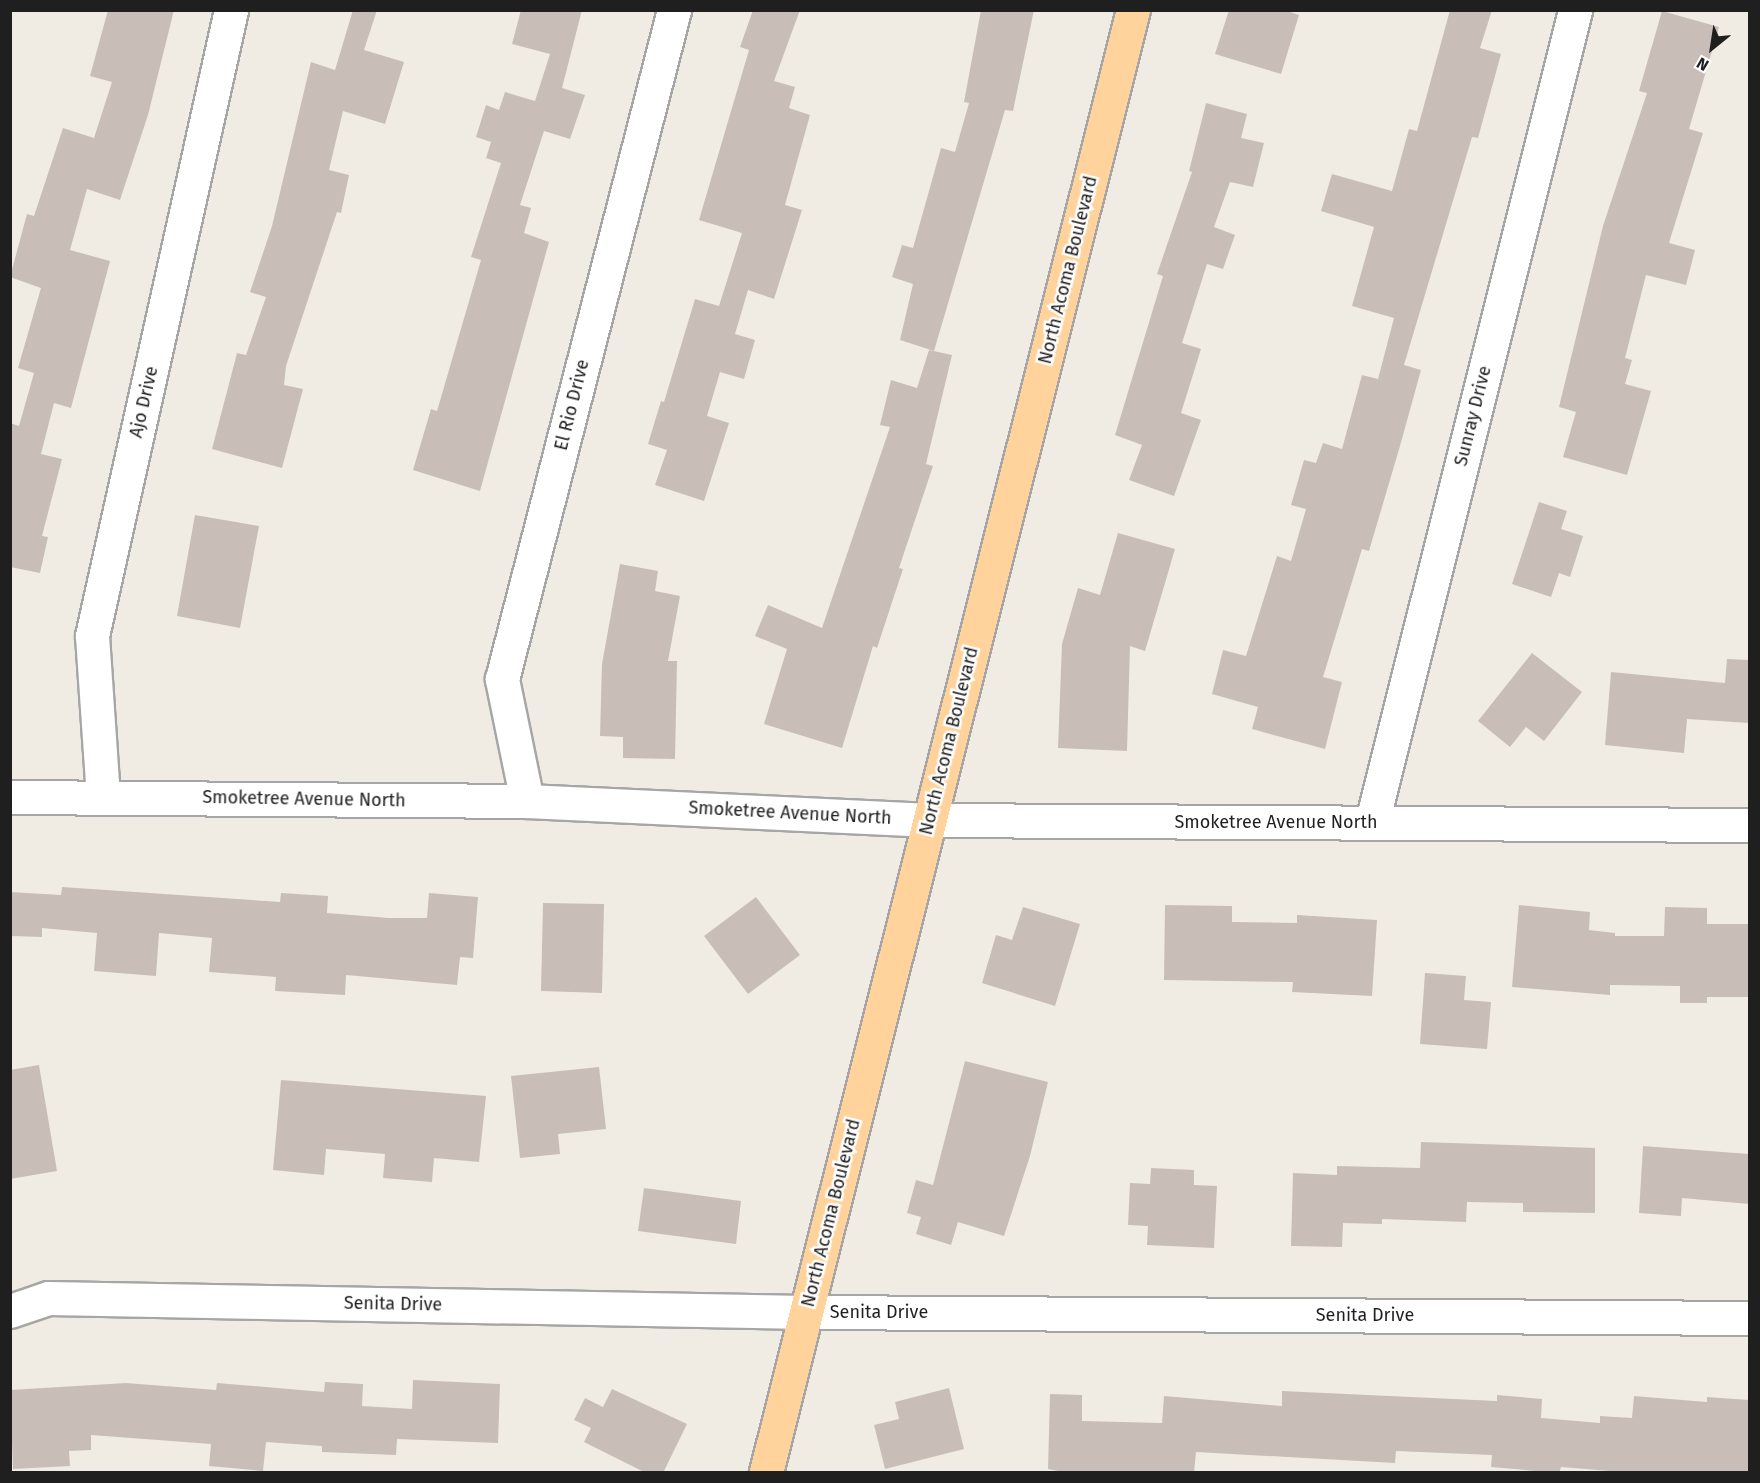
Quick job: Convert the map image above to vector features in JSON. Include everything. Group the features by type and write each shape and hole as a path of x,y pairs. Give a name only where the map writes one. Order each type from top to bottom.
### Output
{"main road":[{"name":"North Acoma Boulevard","path":"766,1473 1133,10"}],"street":[{"name":"Ajo Drive","path":"103,797 92,636 231,10"},
{"name":"El Rio Drive","path":"527,801 502,679 674,10"},
{"name":"Sunray Drive","path":"1372,822 1575,10"},
{"name":"Smoketree Avenue North","path":"10,797 527,801 930,820 1749,825"},
{"name":"Senita Drive","path":"10,1311 48,1298 806,1311 1749,1318"}],"building":[{"path":"108,10 174,10 148,115 120,200 87,189 70,250 110,261 71,408 54,403 41,454 62,459 42,536 48,537 40,573 10,567 10,423 19,426 34,373 18,368 41,288 10,277 27,214 34,216 63,128 94,138 112,82 90,76"},
{"path":"353,10 377,10 364,50 404,62 385,124 343,111 329,170 349,175 341,213 337,212 286,366 284,385 303,389 282,468 212,449 237,353 246,355 266,297 250,292 272,226 311,62 335,70"},
{"path":"521,10 582,10 562,88 585,95 570,139 544,131 520,205 531,208 524,233 549,242 480,491 413,470 431,409 437,411 481,260 471,257 501,163 486,158 491,142 476,137 486,105 499,110 505,92 535,101 550,54 512,44"},
{"path":"753,10 800,10 774,81 795,87 789,108 810,115 785,205 802,210 774,299 748,290 735,334 755,340 744,379 720,372 707,416 729,423 704,501 655,485 667,450 648,444 661,401 664,402 695,299 719,306 742,233 699,220 749,50 740,47"},
{"path":"981,10 1034,10 1013,111 1005,110 934,351 900,340 913,284 892,277 902,245 913,248 941,148 955,152 969,103 964,102"},
{"path":"1229,10 1284,10 1299,15 1281,74 1215,54"},
{"path":"1450,10 1492,10 1480,48 1501,54 1478,138 1472,137 1404,365 1421,370 1400,446 1369,551 1362,549 1323,677 1342,682 1325,749 1252,729 1258,707 1212,694 1223,650 1246,656 1277,556 1291,561 1306,509 1291,505 1304,460 1316,463 1323,443 1342,449 1362,375 1378,379 1394,318 1352,306 1374,227 1321,211 1332,174 1392,191 1409,129 1417,131"},
{"path":"1662,11 1719,27 1689,129 1703,133 1669,243 1695,250 1686,285 1646,275 1625,358 1632,360 1625,384 1651,391 1627,475 1563,457 1576,412 1559,407 1603,226 1647,93 1639,91"},
{"path":"1206,103 1247,114 1241,138 1264,143 1253,187 1230,182 1214,227 1235,235 1223,269 1207,264 1182,343 1201,349 1181,413 1201,420 1174,496 1129,480 1142,445 1115,435 1163,276 1157,274 1192,172 1189,171"},
{"path":"929,350 952,355 926,464 933,466 899,568 903,569 877,648 873,646 842,748 764,724 787,649 755,636 768,605 822,628 890,427 880,425 891,380 917,388"},
{"path":"1539,502 1567,511 1561,529 1583,536 1570,577 1559,573 1551,597 1512,584"},
{"path":"195,515 259,526 240,628 177,616"},
{"path":"1118,533 1175,549 1145,651 1130,646 1127,751 1058,748 1062,644 1078,588 1100,595"},
{"path":"620,564 658,571 655,591 680,596 668,661 677,661 675,759 623,758 623,737 600,736 602,664"},
{"path":"1532,653 1582,692 1544,741 1526,727 1510,747 1478,721"},
{"path":"1727,659 1749,660 1749,723 1687,719 1684,753 1605,745 1611,672 1725,683"},
{"path":"62,887 280,902 281,893 328,896 327,913 389,918 427,918 429,893 478,897 473,958 460,957 457,985 346,975 345,995 275,991 276,977 209,972 212,938 159,933 156,976 94,971 97,933 42,928 42,937 10,936 10,892 61,895"},
{"path":"756,897 800,955 748,994 704,936"},
{"path":"543,903 604,904 602,993 541,991"},
{"path":"1165,905 1232,906 1232,922 1297,923 1297,915 1377,920 1372,996 1292,992 1293,982 1164,980"},
{"path":"1519,905 1590,912 1589,930 1615,933 1615,936 1664,936 1665,907 1707,908 1707,924 1749,924 1749,997 1707,997 1707,1003 1680,1003 1680,986 1610,985 1610,995 1512,987"},
{"path":"1023,907 1080,924 1055,1006 982,983 996,935 1012,940"},
{"path":"1425,973 1466,976 1464,1000 1491,1002 1487,1049 1420,1044"},
{"path":"965,1061 1048,1082 1030,1156 1004,1236 958,1222 951,1245 916,1234 921,1217 907,1213 916,1180 933,1185"},
{"path":"39,1065 57,1171 10,1179 10,1070"},
{"path":"599,1067 606,1129 558,1134 560,1154 520,1158 511,1076"},
{"path":"281,1080 486,1096 479,1162 434,1158 432,1182 383,1178 385,1154 326,1149 324,1175 273,1170"},
{"path":"1421,1142 1595,1148 1595,1213 1523,1212 1523,1203 1467,1202 1466,1222 1382,1219 1382,1224 1343,1223 1342,1247 1291,1246 1293,1173 1337,1175 1337,1166 1420,1168"},
{"path":"1643,1146 1749,1154 1749,1204 1682,1198 1681,1216 1639,1213"},
{"path":"1151,1168 1194,1170 1194,1185 1217,1186 1214,1248 1147,1245 1148,1226 1128,1225 1130,1183 1150,1184"},
{"path":"644,1188 741,1201 736,1244 638,1231"},
{"path":"413,1380 500,1384 498,1443 397,1439 396,1455 322,1452 322,1446 266,1442 263,1471 209,1466 211,1444 91,1435 91,1450 69,1451 70,1466 13,1469 10,1390 126,1383 216,1390 217,1383 324,1392 325,1382 363,1384 362,1406 412,1409"},
{"path":"949,1388 964,1449 885,1469 874,1425 899,1419 895,1402"},
{"path":"612,1389 687,1424 663,1473 646,1473 584,1442 591,1428 574,1420 585,1398 603,1407"},
{"path":"1282,1391 1497,1401 1497,1395 1542,1399 1541,1418 1600,1423 1600,1416 1632,1418 1634,1396 1707,1402 1707,1397 1749,1400 1749,1473 1634,1473 1561,1467 1559,1473 1491,1467 1492,1455 1396,1451 1395,1463 1196,1452 1194,1473 1068,1473 1048,1469 1050,1394 1082,1395 1082,1421 1162,1423 1164,1396 1282,1406"}]}
